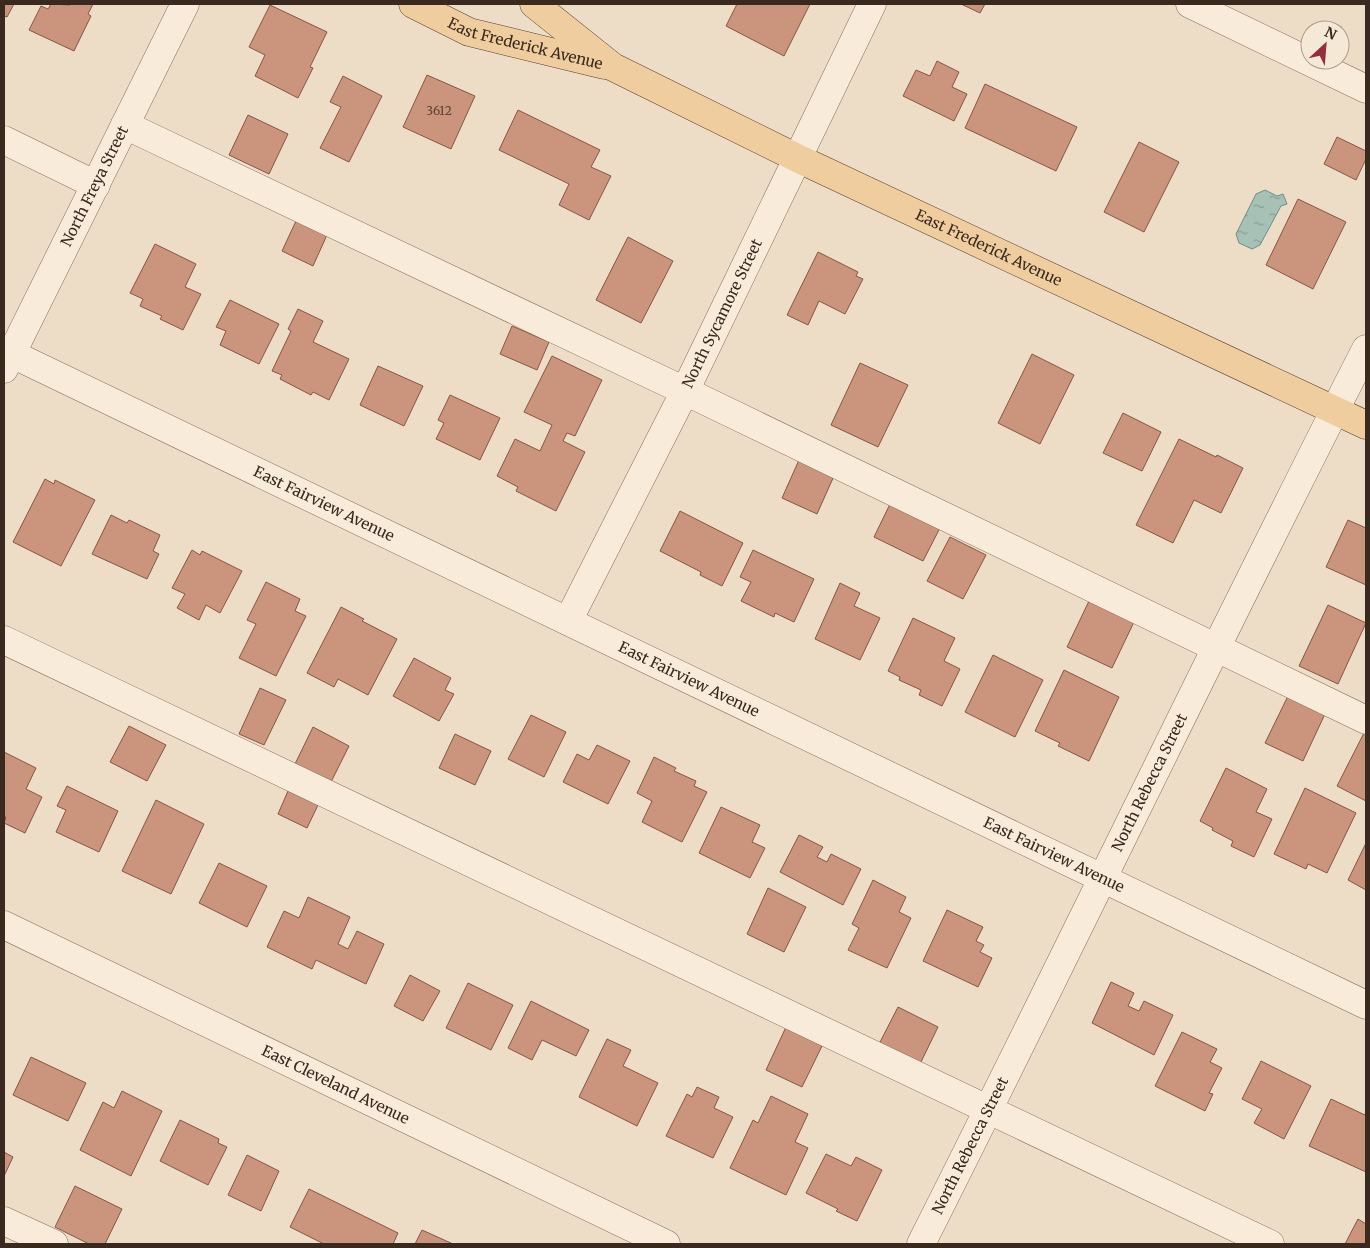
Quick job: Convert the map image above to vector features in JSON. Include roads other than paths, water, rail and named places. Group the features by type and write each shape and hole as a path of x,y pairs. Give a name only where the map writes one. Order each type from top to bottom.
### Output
{"main road":[{"name":"East Frederick Avenue","path":"413,4 469,32 613,67"},
{"name":"East Frederick Avenue","path":"534,4 613,67 797,158 1366,425"}],"street":[{"name":"North Freya Street","path":"8,362 185,4"},
{"name":"North Sycamore Street","path":"568,621 685,391 872,4"},
{"path":"1190,4 1366,89"},
{"path":"125,125 685,391 1366,720"},
{"path":"4,140 96,185"},
{"name":"North Rebecca Street","path":"921,1244 1101,878 1366,349"},
{"name":"East Fairview Avenue","path":"8,362 568,621 1366,1005"},
{"path":"4,640 1270,1244"},
{"name":"East Cleveland Avenue","path":"4,925 666,1244"},
{"path":"4,1221 54,1244"}],"water":[{"path":"1265,190 1277,196 1283,194 1287,204 1281,206 1260,245 1252,249 1239,243 1236,234 1256,194"}]}
